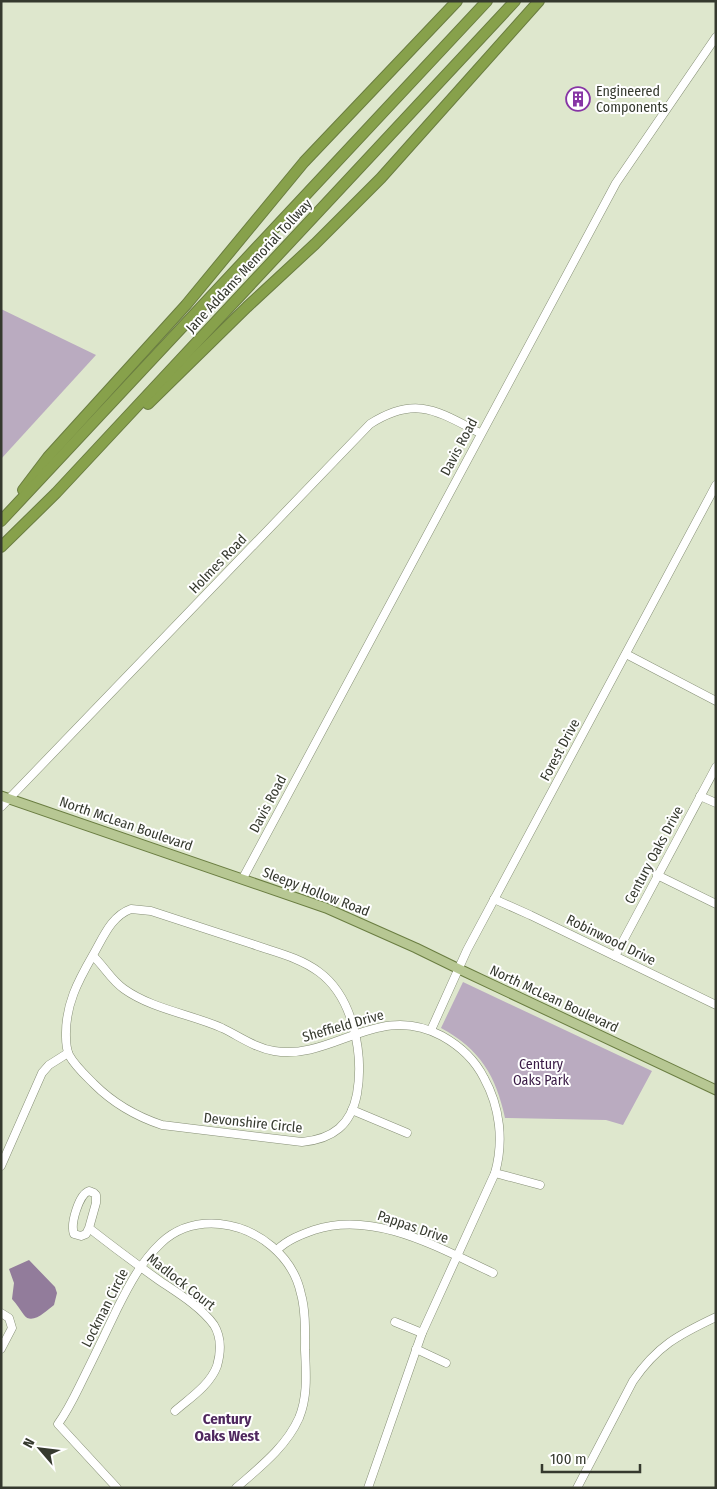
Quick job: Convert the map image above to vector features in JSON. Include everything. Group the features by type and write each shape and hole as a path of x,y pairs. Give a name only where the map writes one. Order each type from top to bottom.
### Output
{"highway":[{"path":"1,520 48,457 186,304 304,162 457,1"},
{"name":"Jane Addams Memorial Tollway","path":"1,520 487,1"},
{"name":"Jane Addams Memorial Tollway","path":"1,547 56,493 515,1"},
{"path":"56,493 381,178 539,1"}],"main road":[{"name":"North McLean Boulevard","path":"5,797 243,878"},
{"name":"Sleepy Hollow Road","path":"243,878 326,908 380,931"},
{"name":"North McLean Boulevard","path":"380,931 716,1090"}],"street":[{"name":"Davis Road","path":"243,878 616,182 716,38"},
{"name":"Holmes Road","path":"1,807 5,797 370,424 392,412 414,408 442,413 480,433"},
{"name":"Forest Drive","path":"431,1030 494,899 716,485"},
{"path":"626,654 716,701"},
{"name":"Century Oaks Drive","path":"615,956 716,767"},
{"path":"700,796 716,803"},
{"path":"657,876 716,904"},
{"name":"Robinwood Drive","path":"494,899 716,1005"},
{"name":"Devonshire Circle","path":"138,908 287,956 312,967 328,980 340,996 354,1034 359,1069 357,1091 352,1110 333,1133 323,1138 302,1142 162,1125 129,1112 108,1097 83,1074 68,1053 66,1031 69,1006 77,985 108,929 124,912 138,908"},
{"name":"Sheffield Drive","path":"93,956 116,983 134,996 223,1028 262,1048 272,1051 293,1052 319,1046 378,1027 396,1024 431,1030 447,1038 467,1054 486,1081 495,1103 499,1126 499,1152 495,1173 422,1333 368,1488"},
{"path":"1,1166 42,1073 49,1065 68,1053"},
{"path":"352,1110 407,1133"},
{"path":"495,1173 540,1185"},
{"path":"89,1191 94,1193 97,1199 89,1228 86,1234 80,1236 74,1234 73,1231 73,1223 80,1198 89,1191"},
{"name":"Lockman Circle","path":"118,1488 58,1424 71,1402 135,1273 161,1243 172,1235 187,1227 203,1224 227,1225 248,1232 277,1250 288,1264 297,1281 303,1300 306,1375 305,1398 299,1417 284,1442 236,1488"},
{"name":"Pappas Drive","path":"277,1250 290,1240 308,1232 334,1225 372,1225 457,1256 493,1273"},
{"name":"Madlock Court","path":"89,1228 205,1315 214,1326 220,1338 220,1352 211,1378 176,1411"},
{"path":"1,1313 9,1318 12,1328 1,1348"},
{"path":"577,1488 642,1368 661,1348 675,1338 716,1317"},
{"path":"395,1322 422,1333"},
{"path":"416,1349 446,1363"}],"green space":[{"path":"1,309 96,355 1,459"},
{"name":"Century Oaks Park","path":"463,982 652,1071 623,1125 606,1120 505,1118 497,1089 484,1065 466,1045 441,1028"}],"shaded area":[{"path":"29,1260 55,1287 57,1293 54,1305 39,1316 31,1319 24,1315 12,1299 14,1283 9,1269"}],"place":[{"name":"Engineered Components","path":"578,99"}],"district":[{"name":"Century Oaks West","path":"227,1428"}]}
